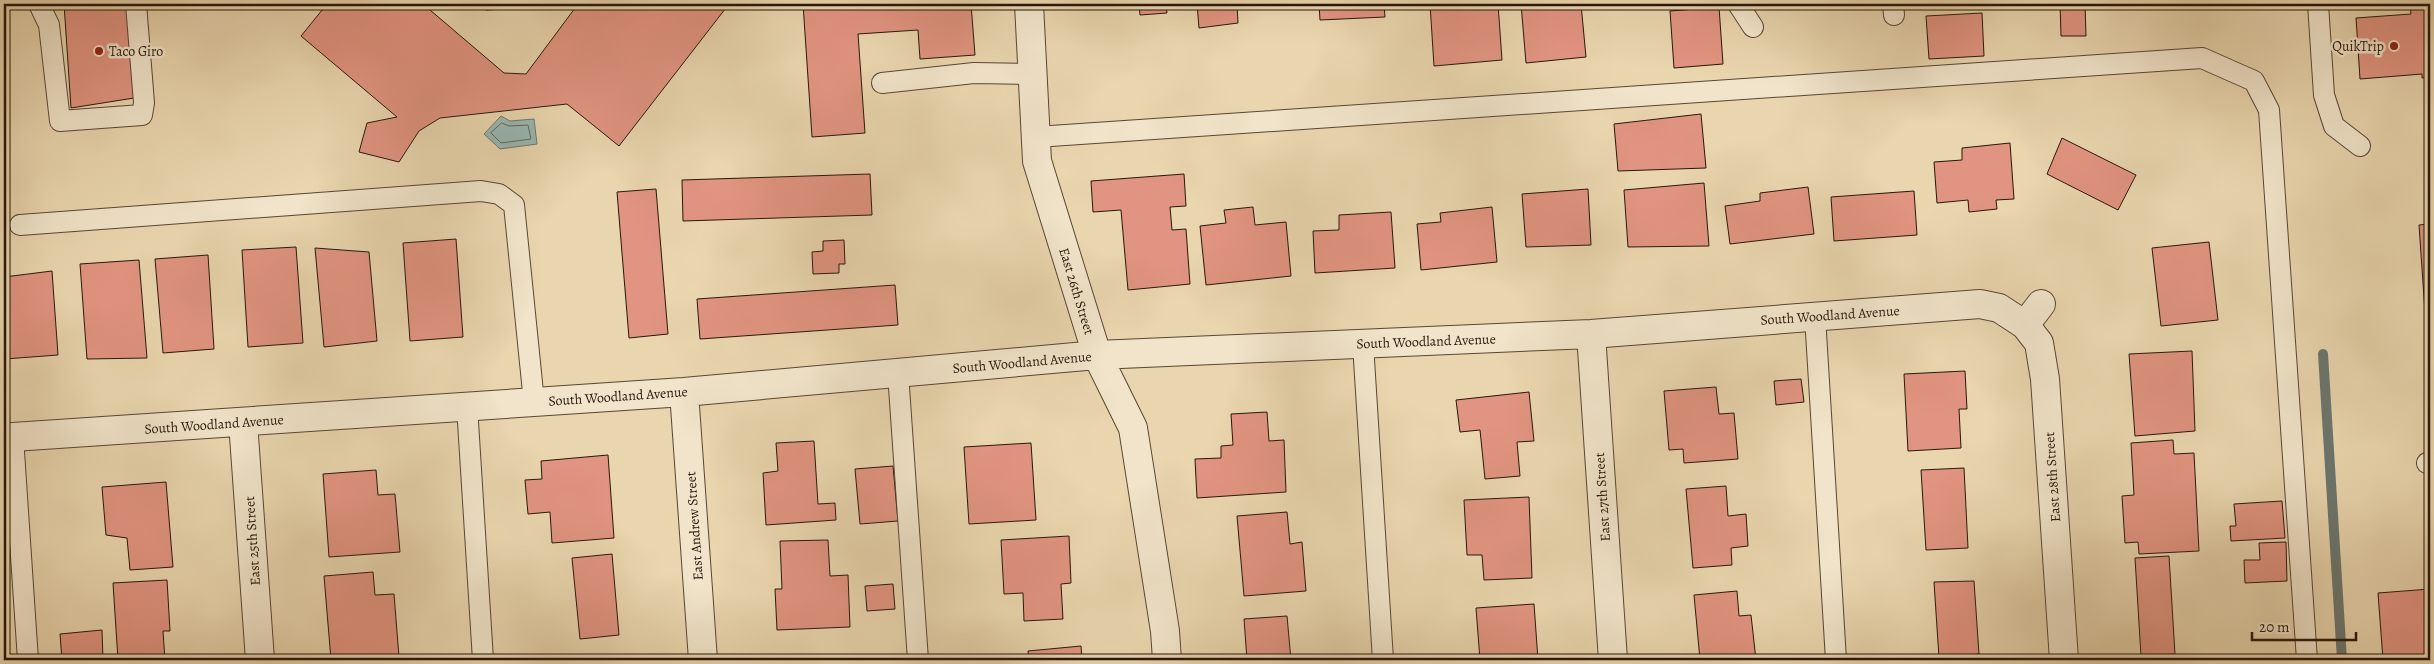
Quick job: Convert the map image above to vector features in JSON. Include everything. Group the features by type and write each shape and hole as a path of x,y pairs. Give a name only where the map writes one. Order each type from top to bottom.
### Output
{"street":[{"name":"East 26th Street","path":"1029,4 1037,161 1097,355 1133,428 1165,631 1167,660"},
{"name":"South Woodland Avenue","path":"13,437 684,392 1097,355 1590,334 1980,304 2033,315"},
{"name":"East 28th Street","path":"2033,315 2045,379 2064,660"},
{"name":"East 27th Street","path":"1590,334 1613,660"},
{"name":"East Andrew Street","path":"684,392 703,660"},
{"name":"East 25th Street","path":"243,422 260,660"}],"lane":[{"path":"39,4 49,25 60,121 142,115 144,103 136,4"},
{"path":"1738,4 1753,27"},
{"path":"2318,4 2324,95 2334,126 2360,146"},
{"path":"1036,137 2202,58 2254,81 2269,110 2307,660"},
{"path":"882,83 974,73 1032,74"},
{"path":"20,225 481,190 499,194 514,205 534,402"},
{"path":"1815,316 1836,660"},
{"path":"1363,344 1384,660"},
{"path":"898,373 918,660"},
{"path":"467,406 483,660"},
{"path":"13,437 28,660"}],"water":[{"path":"501,116 510,121 534,119 537,144 500,149 484,134"}],"building":[{"name":"Taco Giro","path":"64,4 127,4 134,98 71,108"},
{"path":"327,4 423,4 504,73 526,74 578,4 729,4 619,146 567,104 440,118 419,131 399,162 359,152 367,123 397,117 301,36"},
{"path":"485,4 536,4 536,7 486,10"},
{"path":"803,4 971,4 975,55 920,59 918,30 858,34 865,133 812,137"},
{"path":"1139,4 1166,4 1167,13 1140,15"},
{"path":"1197,4 1237,4 1238,23 1199,28"},
{"path":"1319,4 1384,4 1385,17 1320,20"},
{"path":"1430,4 1498,4 1502,60 1434,66"},
{"path":"1521,4 1581,4 1586,57 1526,63"},
{"path":"2060,4 2085,4 2086,36 2061,36"},
{"name":"QuikTrip","path":"2430,4 2430,77 2422,78 2422,74 2360,79 2356,18 2411,14 2410,5"},
{"path":"1719,7 1723,64 1674,68 1670,11"},
{"path":"1982,13 1984,56 1929,59 1926,16"},
{"path":"1701,114 1706,168 1618,171 1614,124"},
{"path":"2062,138 2136,175 2118,210 2047,174"},
{"path":"2010,143 2014,199 1996,200 1997,209 1969,212 1968,200 1937,203 1934,162 1962,160 1962,148"},
{"path":"870,174 872,215 683,221 682,180"},
{"path":"1184,174 1186,206 1170,207 1172,230 1186,229 1190,284 1128,290 1121,210 1093,212 1091,181"},
{"path":"1704,183 1709,246 1628,247 1624,190"},
{"path":"1808,187 1814,234 1730,244 1725,206 1760,201 1760,193"},
{"path":"656,189 668,334 629,338 617,192"},
{"path":"1588,189 1591,245 1526,247 1522,194"},
{"path":"1914,191 1917,235 1834,241 1831,197"},
{"path":"1253,207 1255,225 1286,222 1291,276 1206,285 1200,226 1226,223 1224,210"},
{"path":"1492,207 1497,262 1421,270 1417,224 1441,222 1440,213"},
{"path":"1391,212 1395,268 1315,273 1313,231 1339,230 1339,215"},
{"path":"2430,224 2430,370 2429,370 2419,225"},
{"path":"456,239 463,337 410,341 403,243"},
{"path":"844,240 845,264 839,264 839,273 813,274 812,252 823,251 823,241"},
{"path":"2209,242 2218,320 2161,326 2152,248"},
{"path":"296,247 303,343 248,347 242,250"},
{"path":"315,248 369,252 377,341 324,347"},
{"path":"208,255 214,349 163,353 155,259"},
{"path":"139,260 147,358 87,359 80,264"},
{"path":"52,271 58,355 5,359 4,277"},
{"path":"895,285 898,325 700,339 697,299"},
{"path":"2192,351 2195,431 2135,436 2129,354"},
{"path":"1965,371 1967,409 1959,409 1961,448 1908,451 1904,374"},
{"path":"1801,379 1804,402 1776,405 1774,381"},
{"path":"1716,387 1719,414 1734,413 1738,459 1684,463 1683,449 1669,450 1664,391"},
{"path":"1529,392 1534,441 1517,442 1520,476 1485,479 1480,430 1460,432 1456,400"},
{"path":"1267,412 1269,441 1284,440 1286,492 1197,498 1195,459 1221,458 1221,446 1233,445 1231,414"},
{"path":"2173,440 2174,454 2194,453 2199,551 2139,554 2138,542 2125,543 2122,496 2134,495 2131,443"},
{"path":"814,441 818,504 835,503 836,520 766,525 763,473 778,471 776,443"},
{"path":"1031,443 1036,520 969,524 964,447"},
{"path":"608,455 614,538 552,543 550,512 528,514 525,480 542,479 541,461"},
{"path":"893,466 898,521 860,524 855,469"},
{"path":"1964,468 1968,548 1926,550 1921,470"},
{"path":"376,470 378,495 395,494 400,552 329,557 323,474"},
{"path":"166,482 173,567 130,570 127,538 106,535 102,487"},
{"path":"1726,486 1728,516 1746,514 1748,546 1731,548 1732,565 1693,568 1686,489"},
{"path":"1529,497 1532,578 1484,580 1482,555 1467,555 1464,500"},
{"path":"2282,501 2285,538 2231,541 2230,526 2236,526 2234,504"},
{"path":"1287,512 1290,544 1302,542 1306,591 1244,596 1237,516"},
{"path":"1069,536 1071,583 1061,584 1063,619 1024,621 1023,593 1004,594 1001,540"},
{"path":"828,540 830,576 848,575 850,627 777,630 775,589 782,589 780,541"},
{"path":"2286,542 2287,581 2245,583 2244,560 2260,560 2259,543"},
{"path":"612,554 619,635 580,639 572,558"},
{"path":"2169,556 2175,654 2141,656 2135,558"},
{"path":"373,572 375,595 394,594 399,657 331,660 324,576"},
{"path":"167,580 170,631 163,631 165,660 118,660 113,583"},
{"path":"1974,581 1979,654 1939,658 1934,582"},
{"path":"893,584 895,609 867,611 865,586"},
{"path":"2430,589 2430,660 2383,660 2378,593"},
{"path":"1737,591 1739,616 1751,615 1756,660 1700,660 1694,595"},
{"path":"1534,604 1538,660 1480,660 1476,608"},
{"path":"1287,616 1291,660 1247,660 1244,619"},
{"path":"102,630 103,660 62,660 60,634"},
{"path":"1081,646 1082,660 1029,660 1028,651"},
{"path":"633,655 634,660 578,660"}],"waterway":[{"path":"2323,354 2342,660"}],"place":[{"name":"QuikTrip","path":"2394,46"},
{"name":"Taco Giro","path":"99,51"}]}
